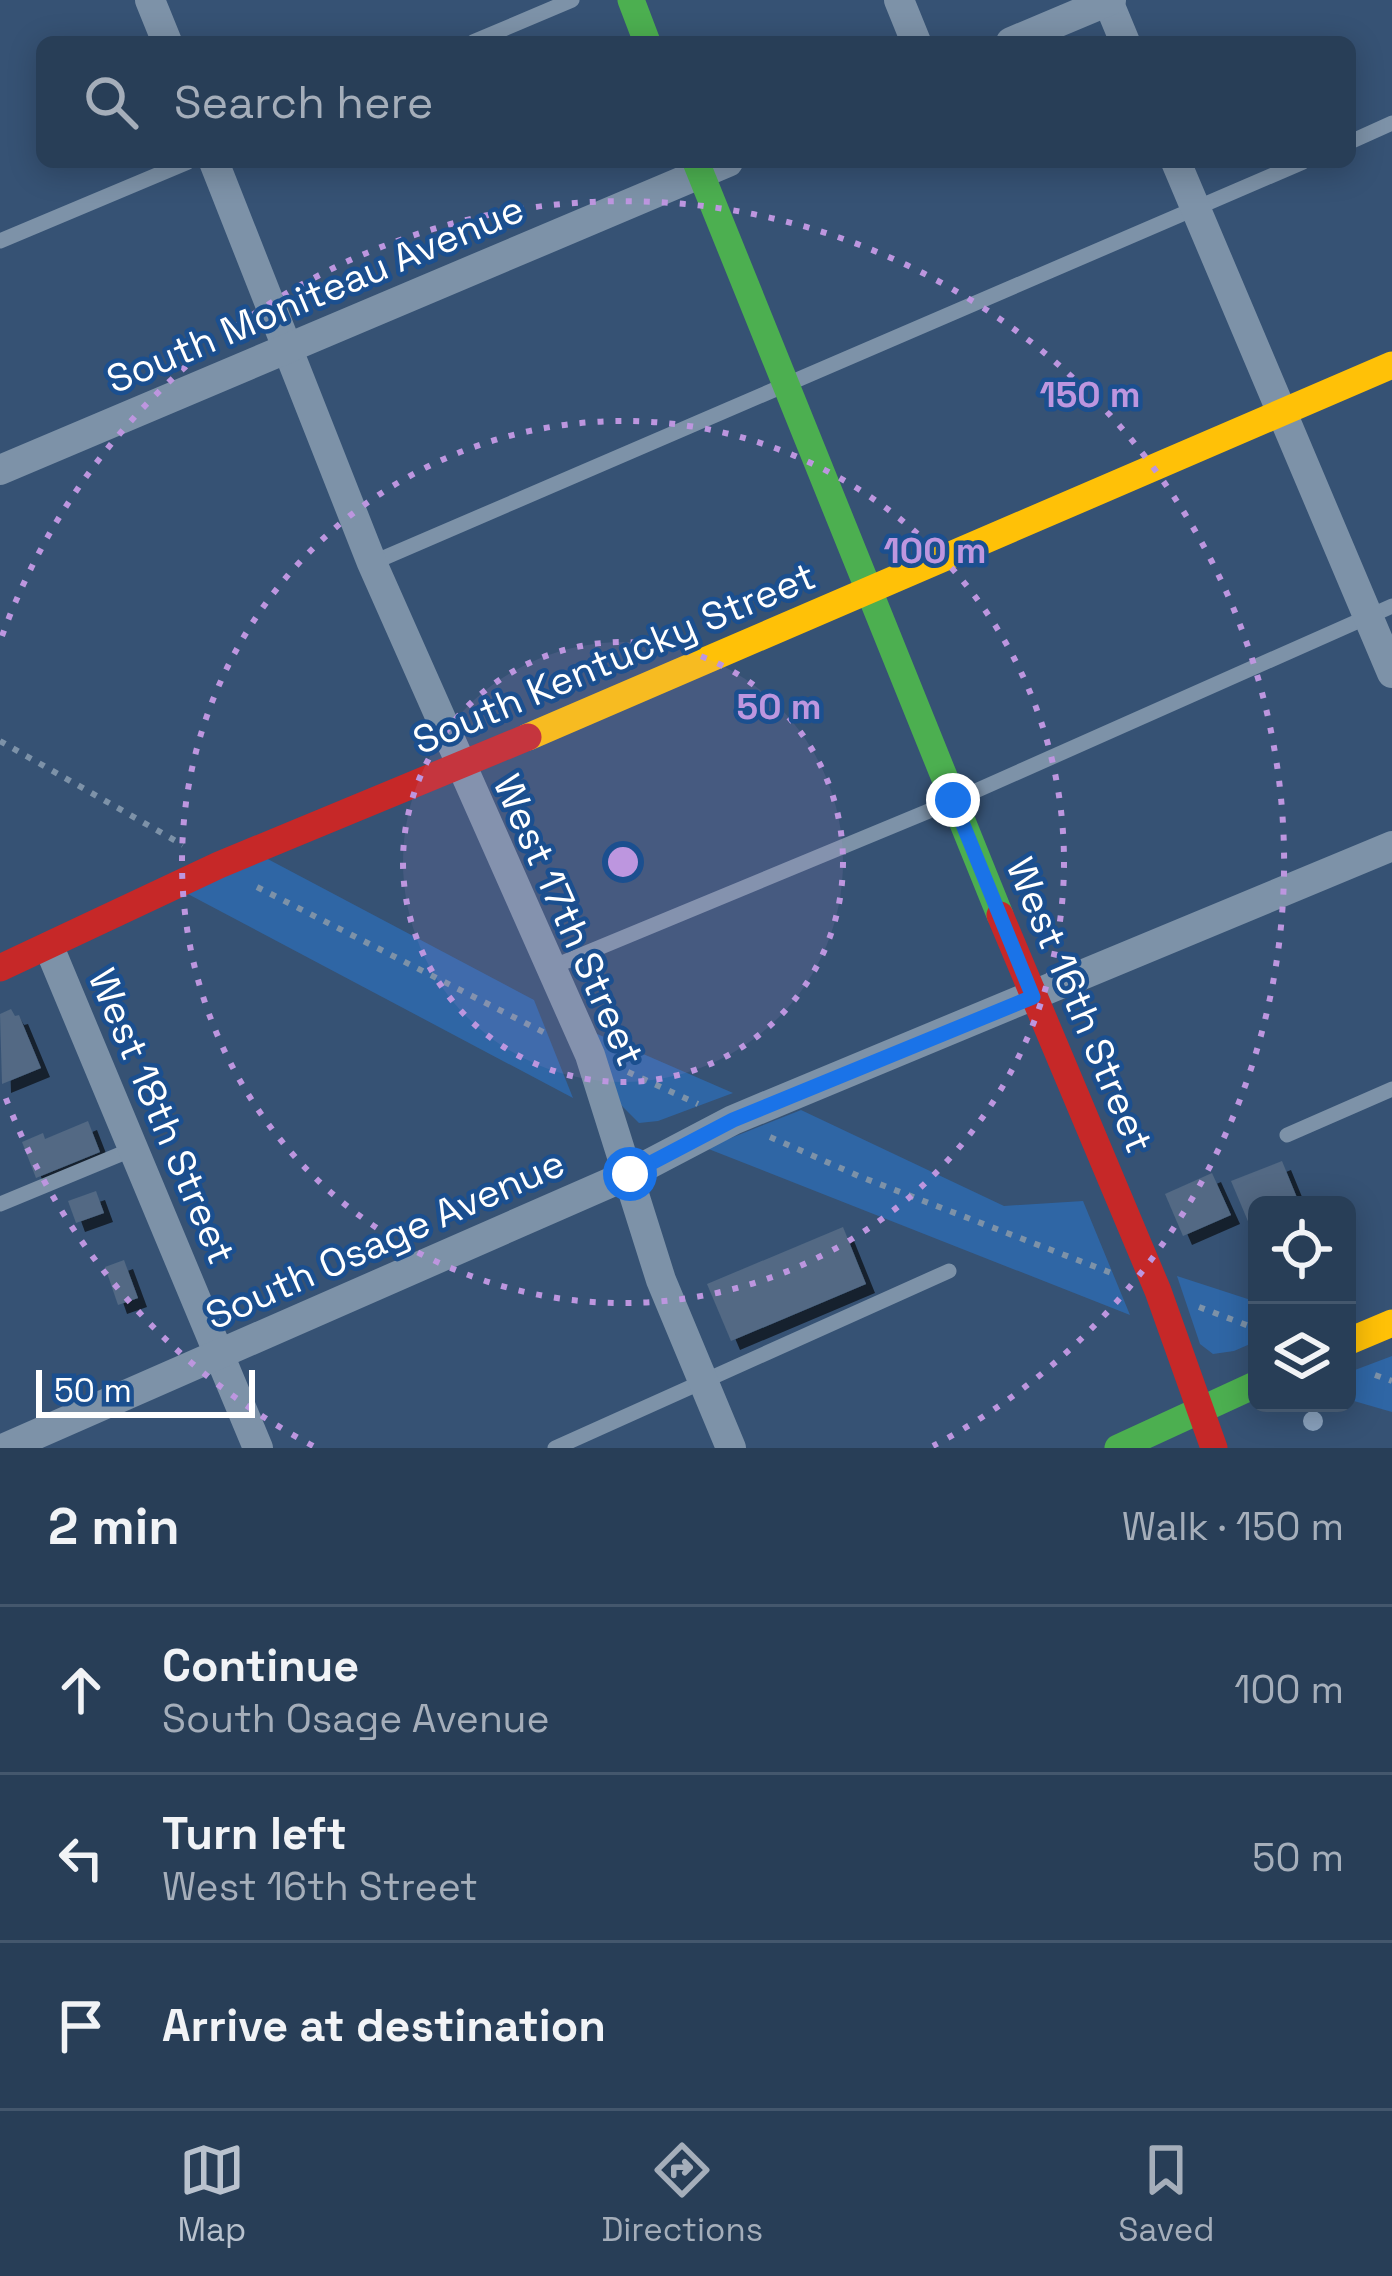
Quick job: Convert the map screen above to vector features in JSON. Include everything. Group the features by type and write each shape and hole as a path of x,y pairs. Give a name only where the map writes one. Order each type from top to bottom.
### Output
{"street":[{"path":"150,0 164,36"},
{"path":"631,0 645,36"},
{"path":"898,0 913,36"},
{"path":"1025,36 1109,1 1123,36"},
{"name":"West 17th Street","path":"216,168 372,563 590,1055 661,1280 731,1448"},
{"name":"South Moniteau Avenue","path":"0,470 703,168"},
{"name":"West 16th Street","path":"709,168 785,385 1158,1292 1214,1448"},
{"path":"1179,168 1282,412 1380,611 1392,673"},
{"name":"South Kentucky Street","path":"0,968 219,865 460,767 1392,365"},
{"name":"South Osage Avenue","path":"5,1448 630,1174 733,1120 1392,846"},
{"name":"West 18th Street","path":"49,946 258,1448"},
{"path":"1356,1338 1392,1323"},
{"path":"1118,1448 1248,1388"}],"lane":[{"path":"487,36 572,0"},
{"path":"1356,139 1392,124"},
{"path":"0,241 174,168"},
{"path":"372,563 1289,168"},
{"path":"550,968 953,800 1380,611"},
{"path":"1287,1136 1392,1089"},
{"path":"0,1204 134,1149"},
{"path":"555,1448 949,1271"}],"path":[{"path":"1187,1303 1248,1326"},
{"path":"1375,1375 1392,1381"}],"shaded area":[{"path":"262,856 534,1000 573,1098 186,893"},
{"path":"588,1030 733,1093 658,1121 639,1123 620,1104"},
{"path":"801,1110 1004,1206 1083,1201 1130,1315 706,1148"},
{"path":"1177,1276 1248,1299 1248,1345 1213,1354 1200,1344"},
{"path":"1392,1356 1392,1412 1356,1402 1356,1370"}],"building":[{"path":"11,1009 19,1015 41,1068 2,1084 0,1014"},
{"path":"88,1121 100,1152 36,1178 22,1142 43,1133 45,1139"},
{"path":"1282,1161 1296,1196 1248,1196 1248,1221 1231,1181"},
{"path":"1212,1173 1231,1215 1183,1236 1165,1194"},
{"path":"96,1191 104,1213 76,1223 68,1201"},
{"path":"843,1227 866,1284 731,1341 707,1284"},
{"path":"124,1260 138,1298 118,1305 105,1267"}],"traffic: fast":[{"path":"631,0 645,36"},
{"path":"698,168 1000,915"},
{"path":"1118,1448 1248,1388"}],"traffic: slow":[{"path":"528,737 1392,365"},
{"path":"1356,1338 1392,1323"}],"traffic: jam":[{"path":"0,968 219,865 528,737"},
{"path":"1000,915 1158,1291 1214,1448"}],"route":[{"path":"630,1174 733,1120 1033,997 953,800"}]}
